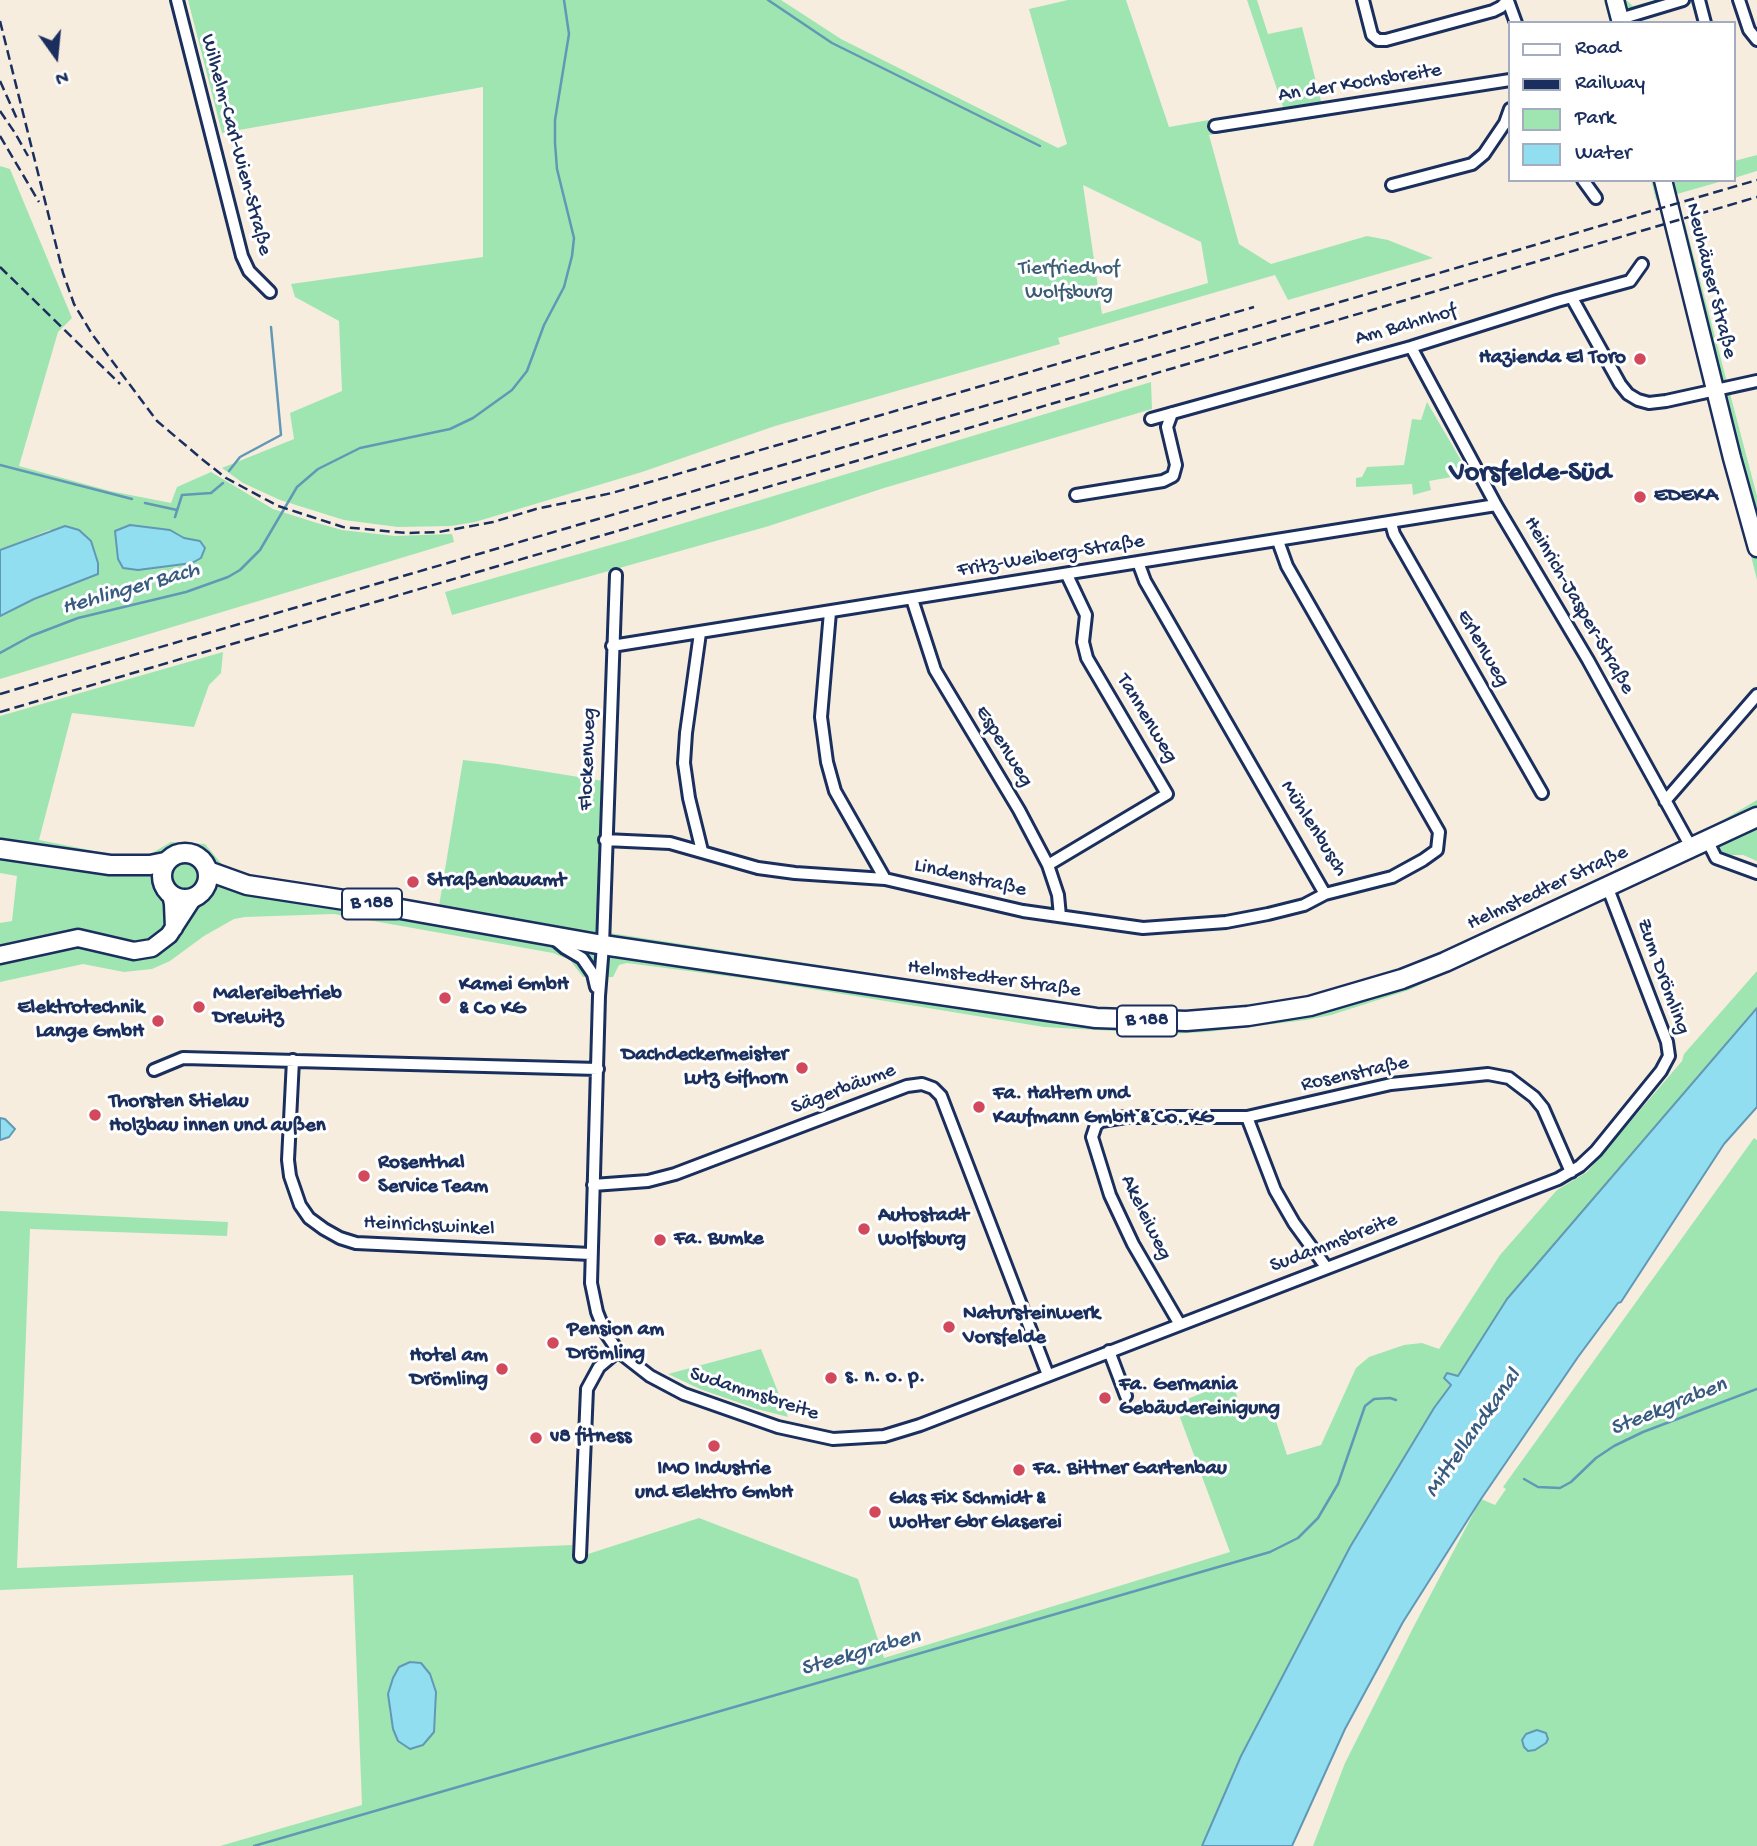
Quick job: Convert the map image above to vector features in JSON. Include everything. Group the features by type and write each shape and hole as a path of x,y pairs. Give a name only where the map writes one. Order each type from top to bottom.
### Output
{"main road":[{"path":"1615,0 1620,21"},
{"name":"Neuhäuser Straße","path":"1664,182 1757,548"},
{"name":"Helmstedter Straße","path":"198,894 221,886 247,885 384,906 603,946 1096,1018 1156,1021 1218,1019 1310,1006 1402,979 1445,962 1757,817"},
{"path":"0,849 110,865 150,865 165,862 176,854 189,852 201,859 208,871 206,885 174,928 161,942 143,950 125,950 78,938 0,955"},
{"path":"165,862 162,870 173,904 174,928"},
{"path":"110,865 166,888 181,899 198,894"},
{"name":"Helmstedter Straße","path":"208,871 247,885"}],"street":[{"name":"Wilhelm-Carl-Wien-Straße","path":"177,0 242,256 249,271 270,292"},
{"path":"1363,0 1372,35 1378,40 1387,40 1493,11 1508,0 1515,21"},
{"path":"1620,21 1683,0"},
{"path":"1699,0 1704,21"},
{"path":"1740,0 1749,30 1757,40"},
{"name":"An der Kochsbreite","path":"1215,126 1508,80"},
{"path":"1392,185 1472,164 1484,154 1508,115"},
{"path":"1584,182 1596,198"},
{"name":"Am Bahnhof","path":"1151,419 1411,347 1472,326 1630,281 1642,264"},
{"name":"Neuhäuser Straße","path":"1572,298 1628,394 1649,403 1716,391"},
{"name":"Heinrich-Jasper-Straße","path":"1411,347 1496,505 1588,660 1665,801 1699,844"},
{"path":"1716,391 1757,381"},
{"path":"1076,495 1163,481 1174,476 1176,465 1167,427 1172,413"},
{"name":"Fritz-Weiberg-Straße","path":"612,646 1496,505"},
{"name":"Erlenweg","path":"1391,523 1394,534 1542,793"},
{"name":"Mühlenbusch","path":"1138,562 1144,581 1325,894 1392,877 1437,850 1439,832 1287,566 1278,541"},
{"name":"Flockenweg","path":"603,946 616,575"},
{"name":"Tannenweg","path":"1048,865 1167,794 1087,658 1083,642 1086,615 1067,575"},
{"name":"Espenweg","path":"912,599 922,638 935,670 1019,810 1048,865 1058,895 1060,916"},
{"path":"830,612 821,717 827,762 835,792 885,879"},
{"path":"700,633 684,764 702,850"},
{"path":"1665,801 1757,695"},
{"name":"Lindenstraße","path":"605,840 670,843 702,850 726,860 770,869 885,879 1023,911 1143,928 1186,926 1268,914 1304,905 1325,894"},
{"path":"1699,844 1716,858 1757,873"},
{"name":"Zum Drömling","path":"1571,1172 1596,1151 1661,1072 1669,1056 1667,1042 1607,887"},
{"name":"Sudammsbreite","path":"552,937 582,958 593,974 598,996"},
{"name":"Sudammsbreite","path":"603,946 598,996 591,1254 591,1283 597,1312 605,1332 618,1351 650,1376 684,1394 778,1427 833,1439 884,1436 920,1425 1179,1323 1524,1193 1571,1172"},
{"path":"154,1070 183,1058 598,1069"},
{"name":"Heinrichswinkel","path":"293,1060 288,1160 290,1176 300,1205 309,1218 324,1229 356,1243 591,1254"},
{"name":"Rosenstraße","path":"1096,1125 1112,1118 1126,1117 1247,1117 1391,1084 1474,1074 1499,1075 1517,1082 1543,1108 1571,1172"},
{"name":"Sägerbäume","path":"593,1185 648,1181 675,1174 907,1086 922,1084 933,1088 950,1120 1048,1375"},
{"path":"1247,1117 1275,1191 1326,1267"},
{"name":"Akeleiweg","path":"1096,1125 1093,1142 1114,1204 1133,1244 1179,1323"},
{"path":"580,1556 587,1389 598,1367 618,1351"},
{"path":"1109,1351 1126,1396"}],"green space":[{"name":"Tierfriedhof Wolfsburg","path":"188,0 781,0 841,39 1058,148 1067,144 1029,9 1068,0 1126,0 1169,127 1283,107 1247,0 1257,0 1268,34 1302,27 1325,117 1209,135 1239,244 1271,264 1367,236 1388,240 1433,258 1288,300 1275,275 1058,338 1060,344 775,426 642,472 475,522 451,526 398,527 344,520 280,500 243,483 222,468 294,439 290,413 342,391 339,321 295,297 291,284 483,257 483,87 222,133","holes":["1083,185 1201,242 1208,283 1102,314"]},
{"path":"1604,0 1626,0 1633,6 1655,0 1704,0 1632,21 1609,21"},
{"path":"1757,155 1757,171 1736,177 1736,160"},
{"path":"0,166 10,169 72,318 58,332 19,466 110,491 171,503 177,487 211,472 273,509 317,523 342,530 395,536 452,534 454,542 0,679 0,616 34,599 98,574 91,541 79,530 49,530 0,550","holes":["130,525 170,530 184,538 200,541 192,563 138,570"]},
{"path":"1652,182 1719,182 1656,200"},
{"path":"1685,223 1757,496 1757,580 1715,411 1704,381 1665,230"},
{"path":"1151,382 1152,409 884,488 769,526 452,615 445,592 628,540"},
{"path":"1427,402 1469,474 1429,481 1431,490 1413,495 1412,484 1356,487 1356,478 1362,477 1367,467 1404,465 1412,419 1421,420"},
{"path":"223,652 221,673 209,685 194,727 72,713 39,840 140,860 171,842 205,844 230,874 439,906 463,760 498,764 616,783 610,933 1119,1011 1156,1013 1218,1011 1284,1003 1325,995 1372,981 1436,957 1679,846 1757,800 1757,861 1743,855 1724,855 1715,846 1409,990 1331,1015 1207,1032 1167,1034 1044,1027 757,980 627,963 619,965 613,977 583,977 570,960 553,953 334,914 234,919 204,936 170,961 152,969 124,972 83,964 0,982 0,923 12,921 17,876 0,873 0,716"},
{"path":"1757,971 1757,1008 1507,1299 1458,1376 1447,1373 1444,1378 1452,1384 1434,1408 1350,1547 1241,1756 1202,1846 220,1846 362,1805 353,1575 0,1590 0,1211 228,1222 227,1236 30,1229 17,1568 572,1545 572,1557 699,1518 858,1579 884,1658 1230,1552 1175,1404 1232,1381 1244,1417 1272,1409 1287,1455 1321,1445 1356,1368 1369,1357 1404,1345 1422,1343 1439,1349 1500,1255 1557,1190 1587,1172 1682,1061 1684,1054","holes":["388,1694 436,1708 434,1732 398,1741 390,1715"]},
{"path":"1754,1138 1757,1140 1757,1846 1313,1846 1345,1763 1481,1499 1495,1505 1506,1489 1503,1487"},
{"path":"761,1349 788,1417 700,1389 668,1374"}],"water":[{"path":"130,525 170,530 184,538 200,541 205,548 201,558 192,563 138,570 123,568 118,559 115,531"},
{"path":"65,526 79,530 91,541 98,563 98,574 34,599 0,616 0,550"},
{"name":"Mittellandkanal","path":"1757,1008 1757,1107 1724,1144 1621,1302 1578,1357 1481,1499 1403,1622 1345,1729 1292,1846 1202,1846 1241,1756 1350,1547 1434,1408 1451,1385 1444,1378 1447,1373 1458,1376 1507,1299"},
{"path":"0,1118 5,1119 15,1129 9,1137 0,1140"},
{"path":"410,1662 421,1663 430,1674 436,1692 434,1732 423,1745 410,1749 398,1741 393,1729 388,1694 399,1667"},
{"path":"1537,1730 1546,1733 1548,1739 1535,1750 1528,1751 1522,1740 1526,1734"}],"waterway":[{"name":"Hehlinger Bach","path":"0,653 31,636 78,618 186,592 228,577 240,570 260,550 297,487 318,469 360,448 450,429 473,418 512,390 527,371 544,325 564,287 572,256 574,238 557,169 555,143 555,120 569,34 564,0"},
{"path":"768,0 832,43 1040,146"},
{"path":"229,471 240,457 281,435 271,327"},
{"path":"0,465 132,499"},
{"path":"175,517 182,495 211,493 223,483"},
{"path":"145,503 177,510"},
{"name":"Steekgraben","path":"1524,1479 1538,1487 1560,1488 1614,1446 1643,1432 1757,1389"},
{"name":"Steekgraben","path":"254,1846 1270,1552 1298,1538 1318,1518 1338,1484 1365,1406 1374,1399 1396,1400"}],"railway":[{"path":"0,21 63,273 74,304 92,334 157,421 226,478 278,506 343,527 406,533 439,532 493,522 536,509 612,493 1254,307"},
{"path":"0,81 17,119"},
{"path":"0,111 28,156"},
{"path":"0,136 39,202"},
{"path":"0,694 1757,180"},
{"path":"0,712 1757,197"},
{"path":"0,267 120,384"}],"place":[{"name":"Hazienda El Toro","path":"1640,359"},
{"name":"EDEKA","path":"1640,497"},
{"name":"Straßenbauamt","path":"413,882"},
{"name":"Kamei GmbH & Co KG","path":"445,998"},
{"name":"Malereibetrieb Drewitz","path":"199,1007"},
{"name":"Elektrotechnik Lange GmbH","path":"158,1021"},
{"name":"Dachdeckermeister Lutz Gifhorn","path":"802,1068"},
{"name":"Fa. Haltern und Kaufmann GmbH & Co. KG","path":"979,1107"},
{"name":"Thorsten Stielau Holzbau innen und außen","path":"95,1115"},
{"name":"Rosenthal Service Team","path":"364,1176"},
{"name":"Autostadt Wolfsburg","path":"864,1229"},
{"name":"Fa. Bumke","path":"660,1240"},
{"name":"Natursteinwerk Vorsfelde","path":"949,1327"},
{"name":"Pension am Drömling","path":"553,1343"},
{"name":"Hotel am Drömling","path":"502,1369"},
{"name":"s. n. o. p.","path":"831,1378"},
{"name":"Fa. Germania Gebäudereinigung","path":"1105,1398"},
{"name":"v8 fitness","path":"536,1438"},
{"name":"IMO Industrie und Elektro GmbH","path":"714,1446"},
{"name":"Fa. Bittner Gartenbau","path":"1019,1470"},
{"name":"Glas Fix Schmidt & Wolter Gbr Glaserei","path":"875,1512"}],"district":[{"name":"Vorsfelde-Süd","path":"1530,475"}]}
